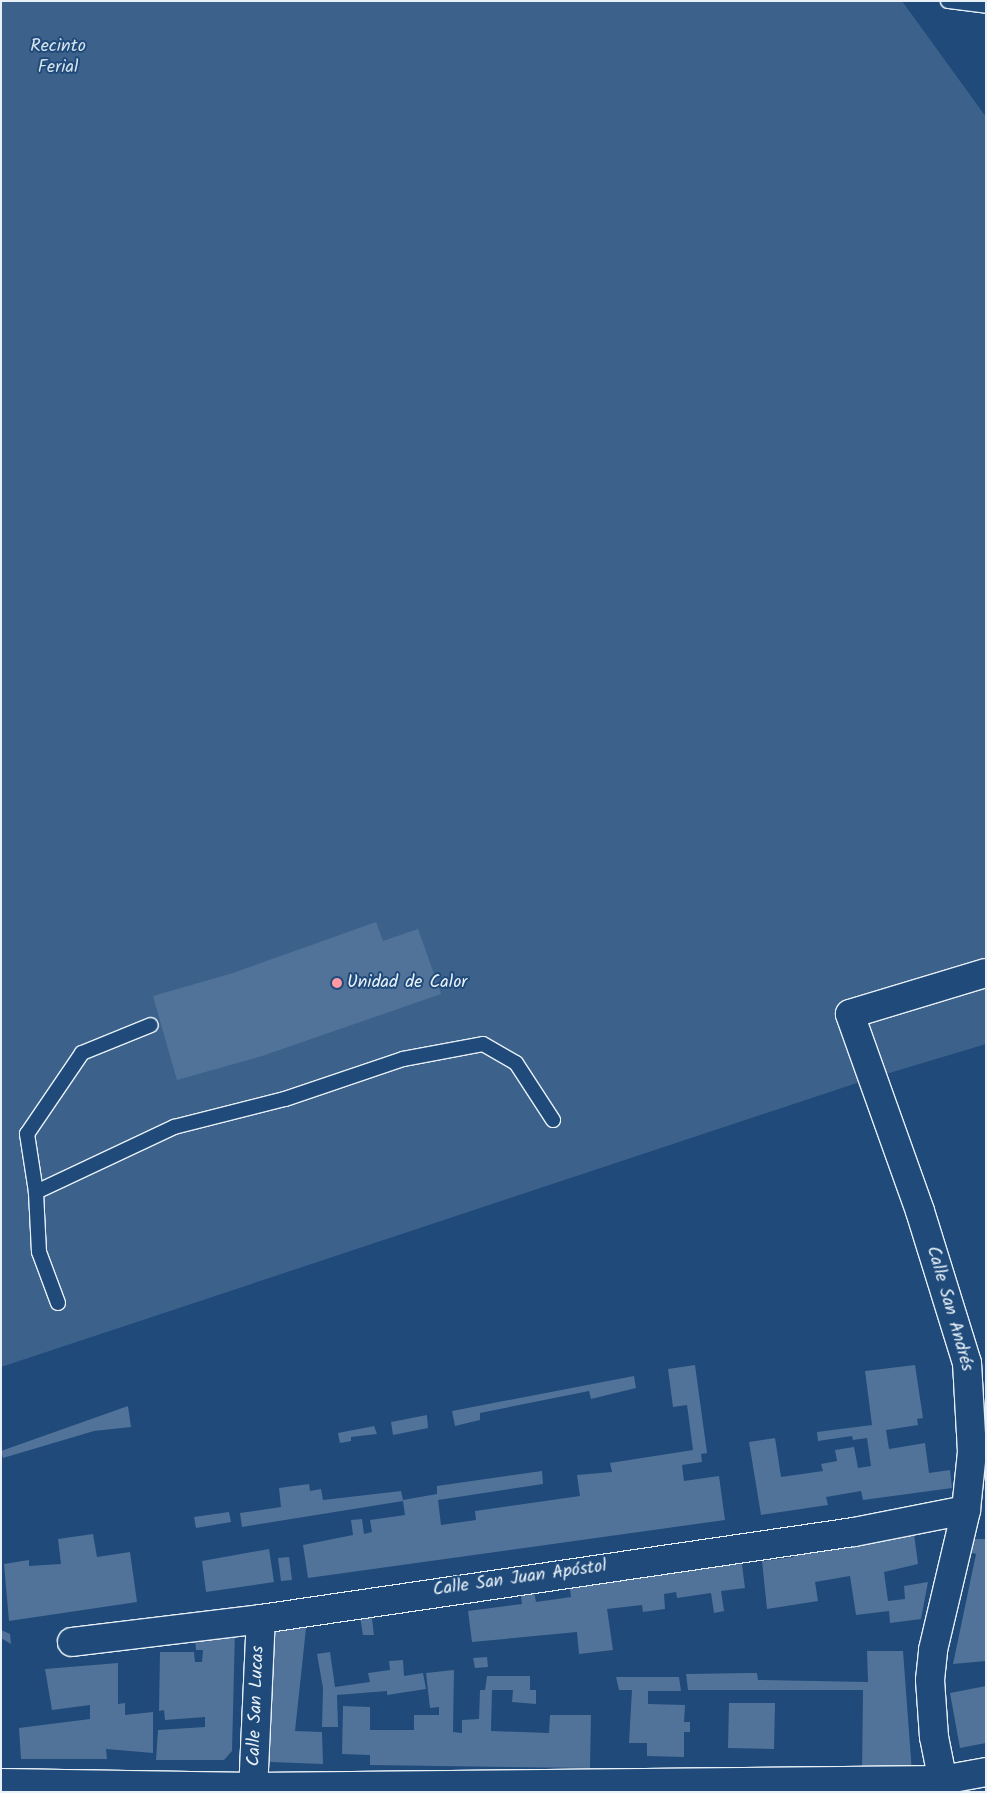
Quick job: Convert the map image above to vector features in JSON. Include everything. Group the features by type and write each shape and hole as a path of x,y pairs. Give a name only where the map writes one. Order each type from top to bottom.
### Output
{"street":[{"name":"Calle San Andrés","path":"944,1786 934,1737 933,1650 966,1510 972,1452 967,1363 920,1211 850,1014 986,973"},
{"name":"Calle San Juan Apóstol","path":"72,1642 261,1619 854,1532 966,1510"},
{"name":"Calle San Lucas","path":"253,1789 261,1619"},
{"path":"1,1783 253,1789 944,1786 986,1772"}],"lane":[{"path":"948,1 986,6"},
{"path":"58,1302 39,1252 36,1192 27,1134 82,1053 151,1025"},
{"path":"36,1192 174,1128 285,1100 403,1059 483,1044 516,1063 553,1120"}],"green space":[{"name":"Recinto Ferial","path":"1,1 902,1 986,117 986,1044 866,1080 1,1367"}],"building":[{"name":"Unidad de Calor","path":"376,922 383,941 418,929 441,994 262,1056 177,1080 153,996 233,973"},
{"path":"695,1365 707,1453 701,1454 702,1462 682,1465 684,1481 719,1476 725,1520 308,1578 303,1545 353,1535 351,1520 362,1519 364,1534 372,1532 370,1520 405,1515 403,1501 242,1527 240,1513 281,1507 279,1488 309,1484 310,1491 321,1489 323,1500 401,1491 403,1500 437,1494 437,1486 542,1471 543,1484 438,1500 441,1525 476,1520 475,1511 580,1496 577,1475 612,1472 610,1463 693,1450 687,1405 673,1407 668,1369"},
{"path":"915,1365 923,1418 917,1419 918,1425 886,1430 889,1449 925,1443 929,1473 950,1470 952,1488 863,1500 861,1491 826,1497 828,1505 761,1515 749,1442 775,1438 781,1477 823,1471 821,1464 837,1461 835,1450 854,1447 858,1468 871,1466 867,1438 853,1440 852,1436 818,1441 817,1432 872,1425 865,1371"},
{"path":"634,1376 636,1388 591,1399 589,1391 480,1413 480,1420 455,1426 452,1411"},
{"path":"128,1406 131,1427 94,1431 3,1458 1,1451"},
{"path":"427,1415 428,1428 393,1435 391,1422"},
{"path":"374,1426 377,1434 351,1437 351,1441 340,1443 338,1433"},
{"path":"229,1512 231,1522 196,1528 194,1517"},
{"path":"93,1534 97,1557 130,1552 137,1602 9,1621 4,1564 29,1560 29,1566 61,1564 58,1539"},
{"path":"914,1534 918,1564 884,1572 888,1601 905,1599 904,1586 928,1582 921,1619 890,1623 889,1611 856,1615 850,1576 815,1582 818,1601 767,1609 762,1561 794,1557 793,1550"},
{"path":"973,1539 986,1539 986,1661 953,1664 976,1554 970,1552"},
{"path":"269,1549 274,1582 206,1592 202,1561"},
{"path":"289,1557 292,1580 281,1581 278,1558"},
{"path":"741,1557 745,1588 721,1591 724,1611 714,1613 711,1593 677,1598 676,1592 664,1594 665,1609 643,1612 642,1605 607,1609 613,1650 579,1654 577,1632 472,1642 468,1611 522,1604 520,1588 533,1586 536,1602 571,1597 569,1581"},
{"path":"371,1610 374,1635 363,1635 359,1611"},
{"path":"307,1619 295,1731 322,1732 323,1764 271,1762 262,1753 275,1624"},
{"path":"235,1629 232,1751 224,1760 156,1760 158,1730 205,1727 205,1717 165,1720 164,1710 159,1711 160,1652 194,1652 195,1662 202,1662 203,1650 196,1650 195,1635"},
{"path":"1,1630 10,1634 11,1644 1,1638"},
{"path":"867,1651 903,1651 912,1773 862,1772 863,1690 688,1690 686,1674 757,1673 758,1680 868,1682"},
{"path":"330,1652 335,1687 370,1682 368,1673 390,1670 389,1661 403,1660 404,1676 423,1673 426,1689 387,1695 387,1691 337,1695 338,1727 322,1727 323,1688 317,1654"},
{"path":"487,1657 488,1667 475,1668 473,1658"},
{"path":"118,1663 118,1704 125,1703 125,1715 153,1712 153,1753 106,1749 107,1759 21,1759 19,1728 90,1719 90,1705 52,1710 45,1669"},
{"path":"454,1670 453,1732 462,1733 462,1720 479,1719 480,1690 485,1690 487,1676 530,1676 530,1690 536,1690 536,1704 512,1702 513,1690 492,1690 491,1731 549,1733 550,1715 591,1715 590,1768 370,1765 370,1755 342,1754 343,1706 370,1707 370,1730 414,1730 414,1715 439,1715 439,1707 430,1708 426,1673"},
{"path":"616,1677 679,1677 681,1691 648,1691 648,1704 685,1705 684,1722 690,1722 690,1732 684,1732 684,1757 647,1756 647,1743 629,1743 632,1690 619,1690"},
{"path":"986,1686 986,1743 960,1748 950,1693"},
{"path":"729,1703 775,1703 774,1749 728,1748"}],"place":[{"name":"Unidad de Calor","path":"337,983"}]}
